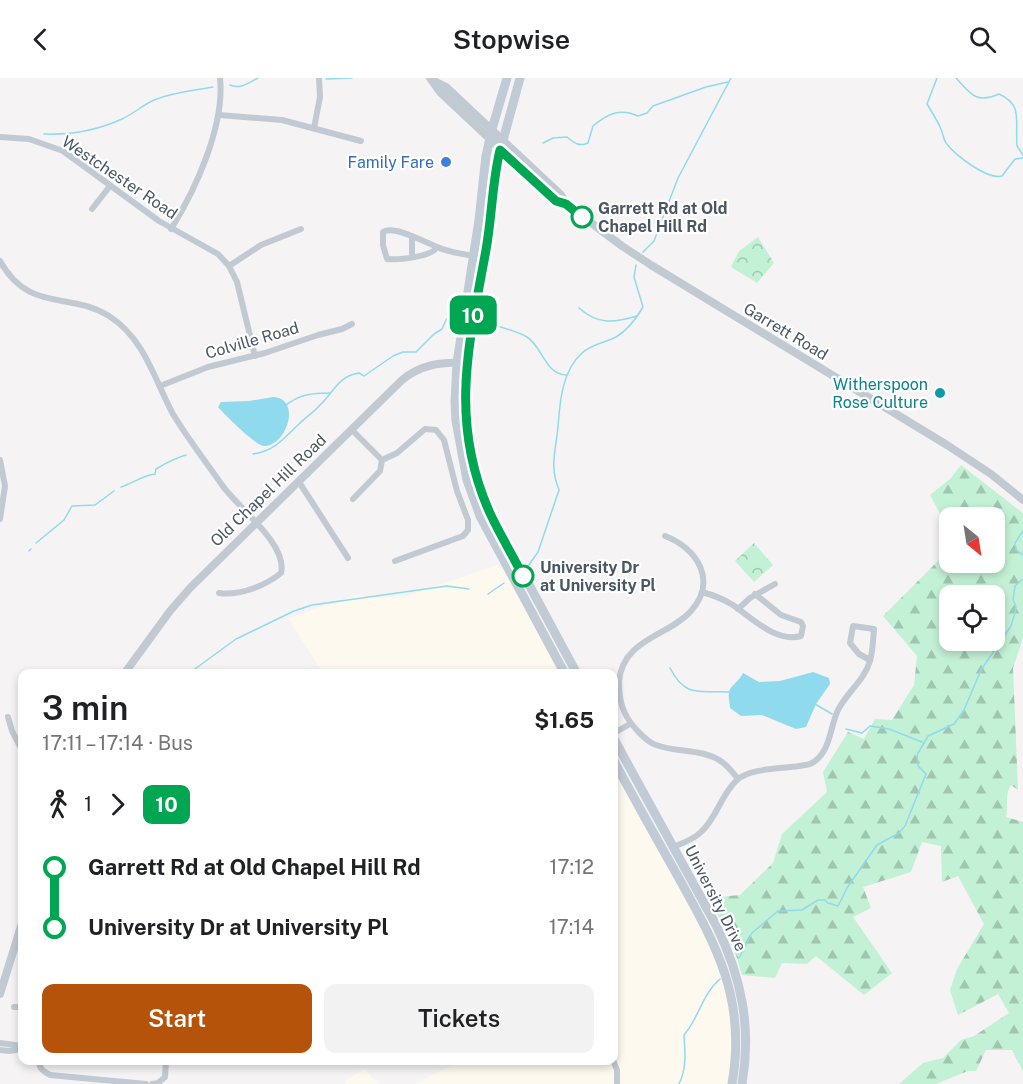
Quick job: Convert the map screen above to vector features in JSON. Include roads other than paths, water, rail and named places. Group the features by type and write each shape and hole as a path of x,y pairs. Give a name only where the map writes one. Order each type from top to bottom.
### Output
{"main road":[{"path":"507,78 489,140 474,256 462,363 467,429 471,454 482,491 497,527 574,669"},
{"path":"520,78 496,166 488,237 455,402 456,421 462,462 473,499 489,535 563,669"},
{"name":"University Drive","path":"618,746 730,953 744,1006 746,1037 742,1084"},
{"name":"University Drive","path":"618,768 695,908 722,963 731,992 736,1027 736,1062 732,1084"}],"street":[{"path":"171,229 191,193 206,157 219,115 222,97 220,78"},
{"path":"314,128 320,97 319,78"},
{"name":"Garrett Road","path":"432,79 446,87 492,129 561,195 566,204"},
{"name":"Garrett Road","path":"432,79 440,92 556,201 566,204 632,253 947,445 991,474 1023,500"},
{"path":"219,115 266,118 362,141"},
{"name":"Westchester Road","path":"0,137 29,139 54,147 78,161 171,229 210,248 229,266 241,292 255,356"},
{"path":"92,209 110,186"},
{"path":"229,266 261,244 301,229"},
{"path":"437,247 432,253 387,259 382,239 386,230 437,247 474,256"},
{"path":"412,237 412,255"},
{"path":"0,261 3,273 17,285 45,298 86,306 113,319 138,343 179,424 235,502 269,539 282,560 281,573 273,580 231,595 219,593"},
{"name":"Colville Road","path":"160,386 208,367 255,356 352,324"},
{"name":"Old Chapel Hill Road","path":"128,669 178,601 412,372 432,364 462,363"},
{"path":"382,460 397,453 418,433 430,428 436,430 444,440 457,491 468,520 468,530 463,536 394,561"},
{"path":"352,430 382,460"},
{"path":"0,460 5,486 0,519"},
{"path":"353,499 380,471 382,460"},
{"path":"298,482 348,558"},
{"path":"665,536 684,544 693,554 702,569 702,592 696,605 684,617 647,640 627,659 620,676 621,705 630,724 654,745 707,755 722,762 738,778"},
{"path":"738,609 755,594 775,584"},
{"path":"702,592 714,596 757,623 782,635 794,638 801,636 803,626 801,622 781,615 755,594"},
{"path":"673,848 702,832 738,778 755,772 812,763 821,753 831,735 836,712 862,678 870,660 874,629 853,626 850,643 859,654 870,660"},
{"path":"8,717 18,742"},
{"path":"618,731 630,724"},
{"path":"0,994 18,936"},
{"path":"0,1043 18,1047"},
{"path":"0,1050 18,1049"},
{"path":"39,1065 50,1075 146,1084"},
{"path":"152,1084 159,1083 165,1077 166,1065"},
{"path":"615,1065 617,1084"}],"water":[{"path":"273,397 282,399 287,405 288,422 279,438 272,444 264,446 248,436 218,407 221,402"},
{"path":"813,672 829,678 830,684 816,704 806,727 796,729 762,715 741,716 730,708 729,690 743,673 759,682 780,681"}],"waterway":[{"path":"230,85 241,86 258,78"},
{"path":"326,79 352,78"},
{"path":"643,252 654,241 678,178 731,78"},
{"path":"937,78 927,104 946,143 956,154 972,166 996,176 1002,176 1015,159 1023,158"},
{"path":"956,78 979,98 999,94 1012,103 1016,114 1017,146 1023,155"},
{"path":"543,143 553,138 567,137 582,145 588,143 593,126 608,116 619,112 638,116 647,113 653,106 706,87 728,82"},
{"path":"44,134 64,134 94,129 122,119 161,97 213,87"},
{"path":"528,566 538,552 559,490 554,473 554,458 561,397 566,377 575,360 582,353 620,334 631,324 643,307 634,277 636,265"},
{"path":"579,308 586,314 606,321 637,316"},
{"path":"253,454 279,443 318,408 346,377 359,373 364,376 393,356 403,352 416,352 442,329 450,316"},
{"path":"485,322 527,337 537,347 549,366 560,374 567,375"},
{"path":"285,406 306,395 330,393"},
{"path":"121,487 155,474 156,469 186,455"},
{"path":"36,543 64,520 72,506 95,505 114,491"},
{"path":"1023,531 1015,543 1016,550 1023,555"},
{"path":"739,958 752,933 778,911 802,910 818,900 825,900 838,906 847,888 877,845 899,833 905,826 926,774 918,766 917,755 928,736 954,724 964,710 981,670 1011,626 1016,606 1013,600 1015,586 1023,579"},
{"path":"488,594 504,583"},
{"path":"195,669 236,639 294,611 312,605 447,586 469,589"},
{"path":"670,668 676,678 688,689 702,692 729,692"},
{"path":"815,704 832,714"},
{"path":"846,729 862,733 870,726 889,729 922,742"},
{"path":"679,1084 684,1066 684,1035 709,992 720,979"}],"place":[{"name":"Family Fare","path":"446,162"},
{"name":"Garrett Rd at Old Chapel Hill Rd","path":"582,217"},
{"name":"Witherspoon Rose Culture","path":"940,393"},
{"name":"University Dr at University Pl","path":"523,576"}]}
